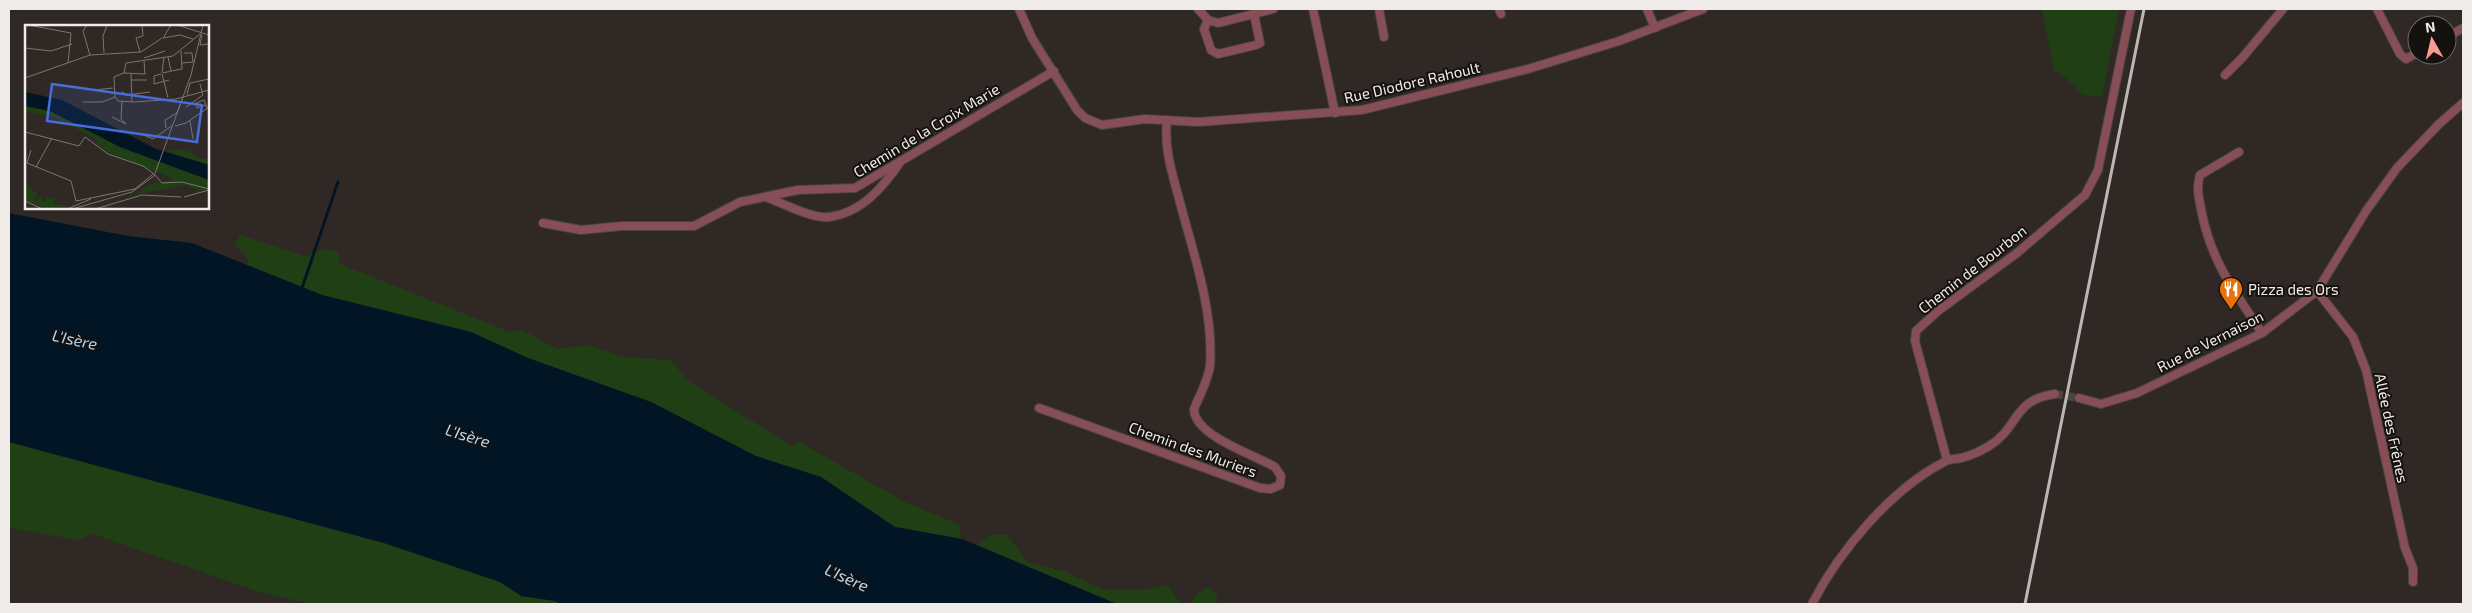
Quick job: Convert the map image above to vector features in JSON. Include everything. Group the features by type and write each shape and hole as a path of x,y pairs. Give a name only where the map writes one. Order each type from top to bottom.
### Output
{"street":[{"name":"Rue Diodore Rahoult","path":"1019,9 1032,38 1084,118 1102,125 1145,118 1198,122 1362,110 1528,69 1655,28 1703,9"},
{"path":"1198,9 1208,20 1218,23 1273,9"},
{"path":"1313,9 1335,113"},
{"path":"1379,9 1384,37"},
{"path":"1647,9 1655,28"},
{"name":"Chemin de Bourbon","path":"1947,460 1915,341 1916,331 1938,311 2018,253 2085,195 2098,170 2131,9"},
{"path":"2226,75 2283,9"},
{"path":"2377,9 2400,54 2407,58"},
{"path":"1208,20 1204,30 1211,50 1218,54 1256,46 1260,43 1254,14"},
{"name":"Chemin de la Croix Marie","path":"543,223 581,230 622,226 694,226 740,202 798,190 855,188 1054,71"},
{"name":"Rue de Vernaison","path":"2079,398 2101,404 2137,393 2262,333 2317,291 2366,211 2399,166 2439,124 2463,103"},
{"name":"Chemin des Muriers","path":"1039,408 1260,488 1270,489 1280,485 1282,476 1275,468 1205,430 1194,414 1194,408 1208,375 1210,345 1204,294 1169,162 1165,136 1167,120"},
{"path":"2239,152 2200,175 2197,184 2206,238 2222,273 2262,333"},
{"path":"766,197 801,211 828,217 861,206 888,181 902,159"},
{"name":"Allée des Frênes","path":"2317,291 2353,338 2366,370 2405,548 2413,568 2413,582"},
{"path":"1812,604 1834,565 1879,512 1902,490 1947,460 1962,458 1990,446 2008,428 2029,401 2041,396 2055,394"}],"green space":[{"path":"2042,9 2119,9 2102,97 2083,95 2066,78 2054,71"},
{"path":"240,235 304,256 327,249 338,252 340,264 510,332 523,330 557,349 587,345 625,357 671,360 687,380 793,447 799,442 907,503 959,524 962,539 895,527 821,477 756,456 651,402 528,358 471,332 322,295 247,265 249,260 235,244"},
{"path":"9,442 384,543 500,582 521,596 555,601 561,604 312,604 259,592 93,534 78,540 9,528"},
{"path":"991,534 1007,535 1027,562 1064,571 1104,590 1142,590 1168,585 1181,604 1117,604 978,545"},
{"path":"1209,586 1218,597 1215,604 1191,604 1196,594"}],"water":[{"name":"L'Isère","path":"9,213 128,236 192,243 322,295 471,332 528,358 651,402 756,456 821,477 895,527 962,539 1117,604 561,604 555,601 521,596 500,582 384,543 9,442"}],"waterway":[{"path":"301,291 338,182"}],"tunnel":[{"path":"2055,394 2079,398"}],"railway":[{"path":"2025,604 2144,9"}],"place":[{"name":"Pizza des Ors","path":"2231,310"}]}
